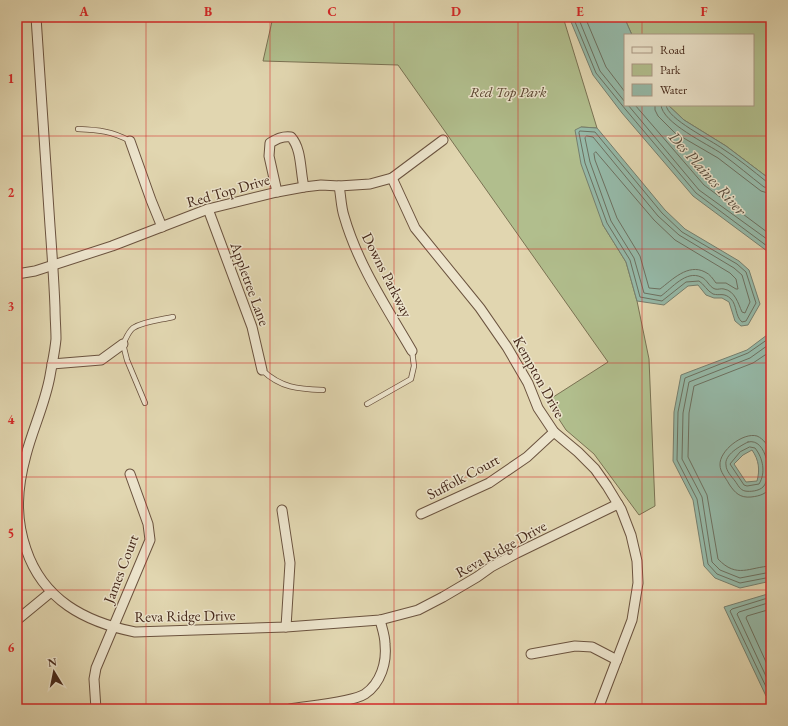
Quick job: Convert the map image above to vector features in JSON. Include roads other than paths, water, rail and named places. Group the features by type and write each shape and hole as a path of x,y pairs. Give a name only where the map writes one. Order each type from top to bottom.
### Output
{"street":[{"name":"Reva Ridge Drive","path":"36,17 56,339 50,378 26,455 17,509 19,524 26,550 34,567 51,592 67,606 86,617 112,628 135,632 286,627 380,620 418,610 444,597 491,567 517,553 618,504"},
{"path":"277,192 269,156 270,144 278,138 286,136 291,137 296,143 304,187"},
{"name":"Red Top Drive","path":"17,274 35,271 112,246 208,209 304,187 370,184 392,178 443,140"},
{"path":"130,141 162,227"},
{"name":"Kempton Drive","path":"392,178 415,228 480,308 507,347 528,383 538,408 554,432 578,452 595,469 618,504 631,535 637,561 638,583 632,620 598,709"},
{"name":"Downs Parkway","path":"339,186 344,215 355,247 372,282 412,351"},
{"name":"Appletree Lane","path":"208,209 252,326 262,370"},
{"path":"52,364 101,360 123,344"},
{"name":"Suffolk Court","path":"421,514 489,483 527,457 554,432"},
{"name":"James Court","path":"96,709 94,679 96,668 150,540 148,524 130,474"},
{"path":"282,510 290,563 286,627"},
{"path":"17,620 51,592"},
{"path":"290,709 352,699 365,694 377,681 384,666 385,644 380,620"},
{"path":"531,654 575,646 592,647 617,660"}],"lane":[{"path":"78,129 106,132 118,135 130,141"},
{"path":"145,403 127,360 123,344 130,332 141,324 173,318"},
{"path":"367,404 411,379 414,366 412,351"},
{"path":"262,370 271,379 289,386 309,390 324,390"}],"water":[{"name":"Des Plaines River","path":"569,17 624,17 632,34 624,34 624,106 669,106 684,120 726,146 771,180 771,254 693,196 622,113 593,75"},
{"path":"581,127 597,128 665,210 685,229 739,261 749,270 760,304 748,325 741,326 735,321 729,302 722,298 714,298 706,295 698,285 688,286 664,305 637,301 626,262 603,225 581,164 575,130"},
{"path":"771,332 771,581 740,588 715,578 704,566 693,500 673,461 674,412 681,375 747,350","holes":["752,450 758,465 757,481 746,482 734,464 743,455"]},
{"path":"771,593 771,701 766,696 724,607"}],"park label":[{"name":"Red Top Park","path":"508,92"}]}
